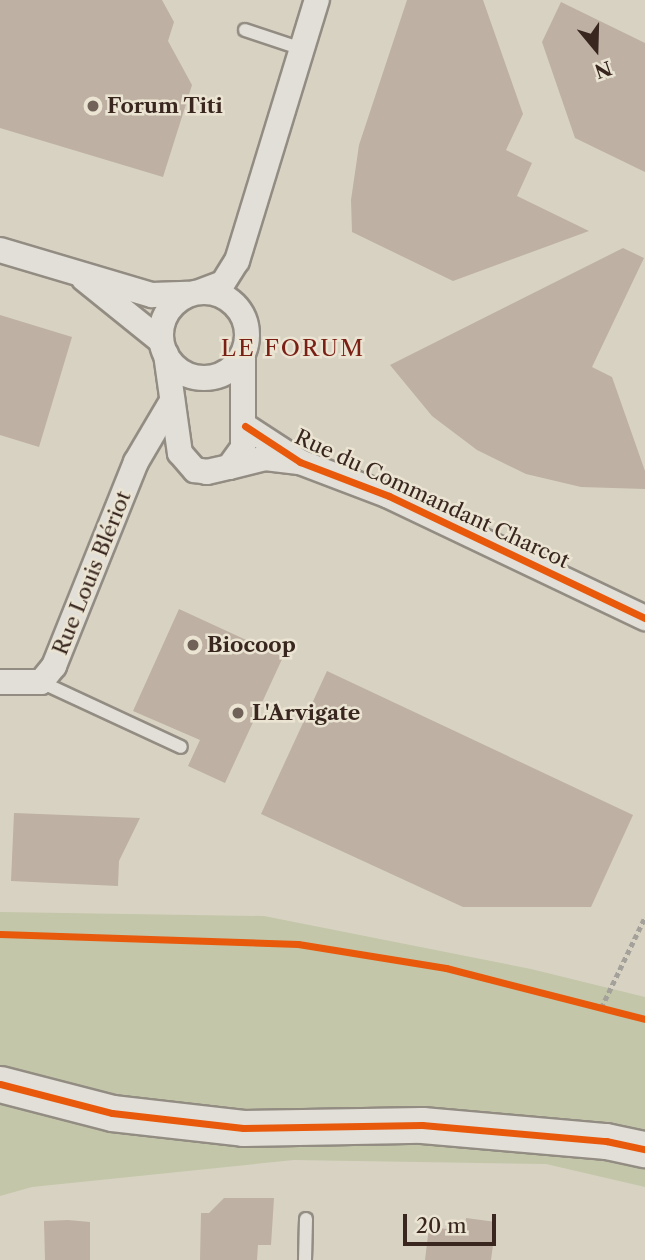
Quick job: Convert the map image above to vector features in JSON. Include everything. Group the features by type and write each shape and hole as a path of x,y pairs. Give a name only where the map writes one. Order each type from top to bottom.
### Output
{"street":[{"path":"186,463 176,442 163,348 166,313 195,293 223,283 237,261 317,0"},
{"path":"0,250 152,295 195,293 223,296 239,309 247,326 243,354 245,426 243,449 229,467"},
{"path":"237,261 243,287 239,309"},
{"path":"78,274 163,348 178,369 204,378 231,369 243,354"},
{"name":"Rue Louis Blériot","path":"41,682 54,666 136,462 172,401"},
{"name":"Rue du Commandant Charcot","path":"245,426 300,462 389,496 645,618"},
{"name":"Rue du Commandant Charcot","path":"186,463 207,472 265,458 300,462"},
{"path":"136,462 159,459 186,463"},
{"path":"0,682 41,682"},
{"path":"0,1084 112,1113 243,1128 422,1125 606,1142 645,1149"}],"lane":[{"path":"245,30 302,49"},
{"path":"41,682 181,747"},
{"path":"305,1260 306,1219"}],"path":[{"path":"601,1008 645,917"},
{"path":"590,1005 612,1011"}],"green space":[{"path":"0,912 264,916 531,969 645,997 645,1187 546,1164 294,1160 32,1187 0,1196"}],"building":[{"name":"Forum Titi","path":"0,0 162,0 174,22 168,41 192,85 163,177 0,128"},
{"path":"407,0 483,0 523,114 506,150 532,163 517,196 589,231 453,281 352,232 351,200 359,145"},
{"path":"561,2 645,43 645,172 575,138 542,42"},
{"path":"623,248 644,258 592,367 612,377 645,471 645,489 581,487 526,474 477,450 432,416 390,365"},
{"path":"0,315 72,337 39,447 0,435"},
{"path":"179,609 283,657 225,783 188,766 200,740 133,711"},
{"path":"327,671 633,815 591,907 463,907 261,814"},
{"path":"14,813 140,818 119,861 118,886 11,881"},
{"path":"224,1198 274,1198 271,1245 258,1245 257,1260 200,1260 201,1213 209,1213"},
{"path":"466,1218 496,1222 491,1260 425,1260 429,1227 465,1231"},
{"path":"44,1221 90,1222 90,1260 45,1260"}],"cycle path":[{"path":"245,426 300,462 389,496 645,618"},
{"path":"0,934 298,944 446,968 645,1019"},
{"path":"0,1084 112,1113 243,1128 422,1125 606,1141 645,1149"}],"place":[{"name":"Forum Titi","path":"93,106"},
{"name":"Biocoop","path":"193,645"},
{"name":"L'Arvigate","path":"238,713"}],"district":[{"name":"LE FORUM","path":"293,348"}]}
